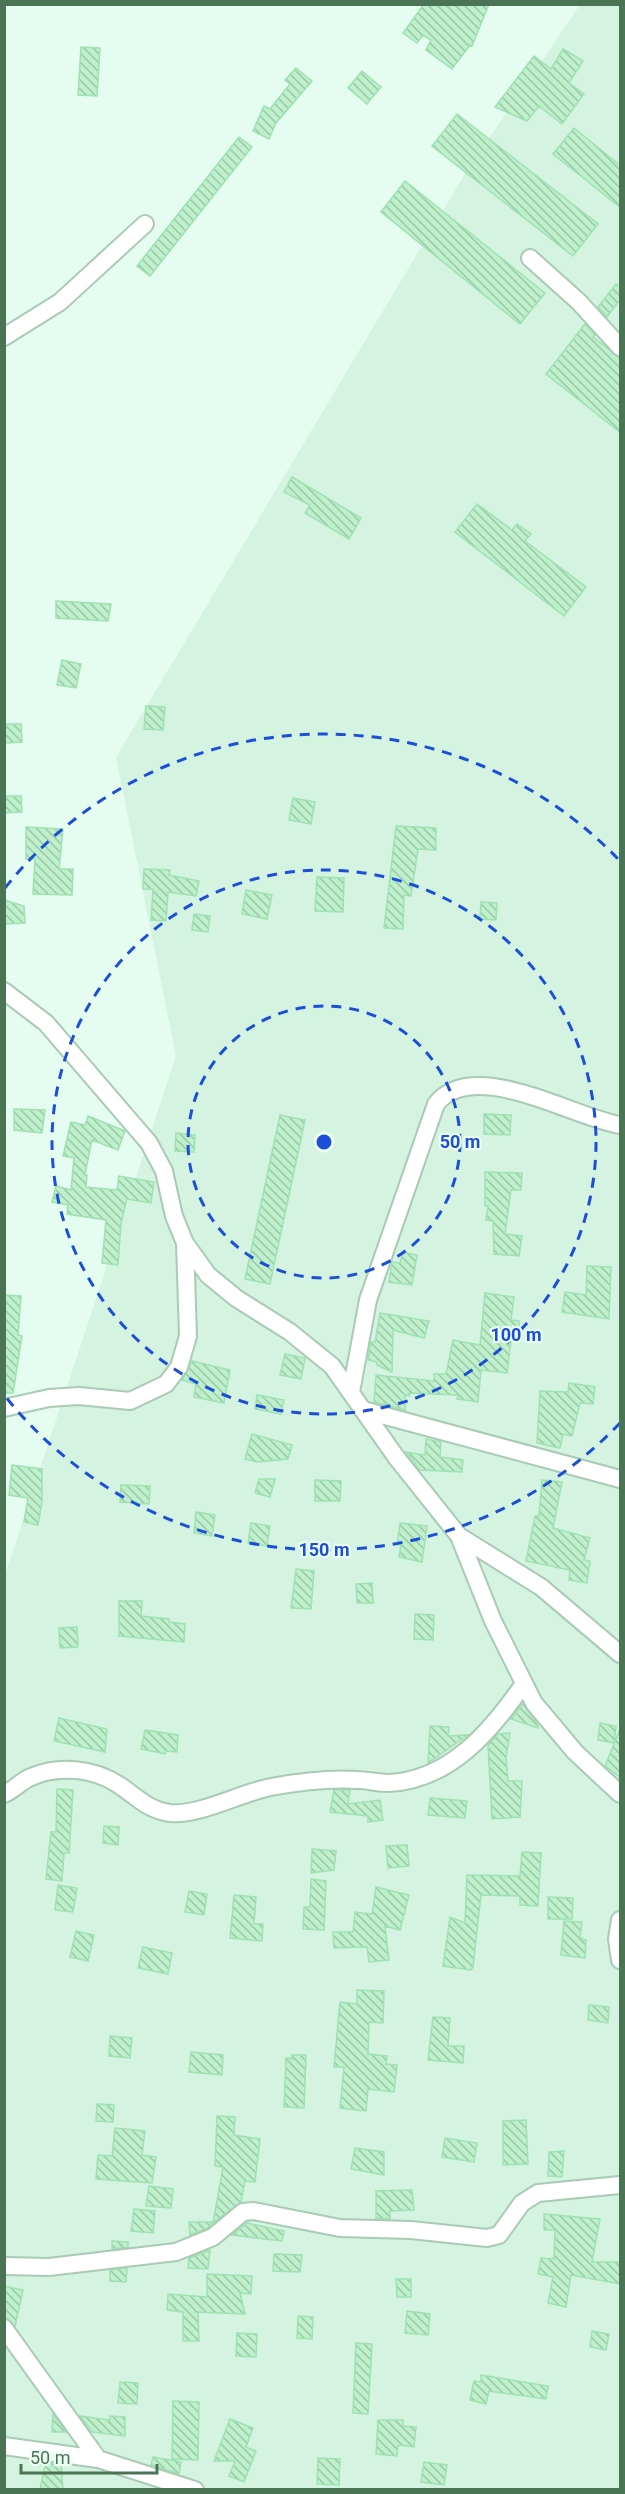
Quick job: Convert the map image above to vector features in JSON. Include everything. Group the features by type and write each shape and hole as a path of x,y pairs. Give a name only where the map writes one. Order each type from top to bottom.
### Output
{"street":[{"path":"4,337 60,302 145,224"},
{"path":"530,258 579,302 621,347"},
{"path":"4,991 46,1023 149,1143 164,1171 174,1216 185,1243 208,1275 236,1298 290,1332 332,1366 396,1457 459,1536 493,1622 534,1703 574,1752 621,1794"},
{"path":"351,1392 368,1300 436,1104 444,1094 464,1087 485,1086 527,1095 621,1125"},
{"path":"4,1408 49,1398 79,1396 130,1401 166,1384 179,1367 188,1336 185,1243"},
{"path":"363,1410 621,1479"},
{"path":"459,1536 540,1587 621,1654"},
{"path":"4,1794 29,1778 45,1772 68,1770 89,1772 117,1784 140,1802 154,1809 171,1813 193,1811 252,1791 280,1786 336,1779 387,1783 414,1780 432,1773 474,1745 497,1723 523,1685"},
{"path":"621,1920 617,1939 621,1960"},
{"path":"4,2266 49,2267 176,2252 213,2237 243,2212 254,2211 340,2228 411,2230 487,2238 499,2235 522,2203 538,2193 621,2185"},
{"path":"4,2328 98,2459"},
{"path":"4,2446 98,2459 195,2490"}],"shaded area":[{"path":"580,5 620,5 620,2489 5,2490 5,1575 176,1056 116,757 468,169"}],"building":[{"path":"424,4 489,4 472,46 470,45 452,69 426,50 431,40 423,35 417,43 403,33"},
{"path":"81,47 100,48 97,96 78,95"},
{"path":"563,49 583,61 569,83 584,94 562,124 539,106 527,121 495,107 534,56 551,69"},
{"path":"296,68 312,81 276,123 269,139 253,131 264,106 270,109 290,84 285,80"},
{"path":"362,71 381,87 367,104 348,88"},
{"path":"457,114 598,224 573,256 432,146"},
{"path":"574,128 621,166 621,208 553,154"},
{"path":"239,137 252,147 150,276 137,266"},
{"path":"405,181 545,293 520,324 381,212"},
{"path":"616,284 621,288 621,298 607,317 598,307"},
{"path":"585,324 595,335 593,337 621,359 621,433 546,374"},
{"path":"292,477 361,518 349,539 305,513 310,505 284,492"},
{"path":"477,504 512,530 517,524 531,534 525,541 586,587 564,616 455,532"},
{"path":"56,601 111,604 108,621 56,618"},
{"path":"62,660 81,664 76,688 57,685"},
{"path":"146,706 165,707 163,730 144,729"},
{"path":"4,724 21,724 22,742 4,743"},
{"path":"4,796 21,796 22,812 4,813"},
{"path":"293,798 315,802 311,824 289,820"},
{"path":"396,826 436,828 436,850 418,849 411,896 404,895 403,929 384,928"},
{"path":"26,827 63,829 59,869 73,869 72,895 33,894 35,859 26,859"},
{"path":"144,869 170,870 169,875 199,881 196,896 168,892 166,921 151,920 153,889 143,889"},
{"path":"317,877 344,878 343,912 315,911"},
{"path":"246,890 272,895 267,919 242,914"},
{"path":"4,900 24,906 25,923 4,924"},
{"path":"481,902 497,903 496,920 480,919"},
{"path":"194,914 210,916 208,932 192,930"},
{"path":"14,1109 45,1110 42,1133 14,1130"},
{"path":"484,1114 511,1115 510,1135 484,1134"},
{"path":"280,1115 305,1120 270,1284 245,1279"},
{"path":"88,1116 125,1131 118,1150 92,1140 85,1174 87,1175 86,1187 117,1190 119,1176 154,1182 151,1203 127,1199 121,1223 118,1265 102,1263 106,1220 67,1214 68,1205 52,1202 56,1186 71,1190 74,1158 63,1156 71,1122 85,1125"},
{"path":"176,1133 195,1135 194,1152 175,1151"},
{"path":"485,1172 522,1173 521,1190 511,1190 505,1234 522,1236 519,1256 494,1254 493,1221 486,1220 488,1206 485,1206"},
{"path":"403,1252 417,1255 412,1285 389,1282 392,1262 400,1263"},
{"path":"587,1266 611,1267 609,1319 562,1312 565,1292 586,1295"},
{"path":"485,1293 514,1297 511,1320 519,1321 518,1340 511,1340 507,1373 481,1370 478,1402 457,1399 458,1395 409,1393 409,1396 405,1395 405,1410 374,1402 376,1375 434,1381 434,1374 446,1374 453,1340 480,1345"},
{"path":"4,1295 21,1296 18,1335 22,1336 13,1393 4,1393"},
{"path":"380,1313 429,1321 424,1338 393,1330 392,1372 377,1365 377,1362 368,1360 371,1342 375,1342"},
{"path":"285,1354 305,1358 301,1379 280,1375"},
{"path":"192,1361 230,1370 224,1403 194,1397 196,1384 182,1380"},
{"path":"569,1383 595,1387 593,1404 580,1403 572,1436 563,1434 560,1448 537,1443 540,1391 568,1392"},
{"path":"257,1395 284,1400 281,1414 255,1409"},
{"path":"252,1434 292,1445 288,1459 257,1462 245,1459"},
{"path":"426,1439 441,1442 440,1457 463,1460 462,1472 420,1470 406,1452 425,1455"},
{"path":"12,1465 42,1469 42,1502 38,1525 24,1522 28,1498 9,1495"},
{"path":"259,1479 275,1479 270,1497 255,1493"},
{"path":"315,1480 341,1481 340,1501 315,1501"},
{"path":"542,1480 562,1482 553,1528 590,1538 584,1560 590,1561 587,1583 569,1580 570,1570 526,1561 535,1516 539,1516"},
{"path":"121,1485 150,1486 149,1504 120,1502"},
{"path":"196,1512 215,1515 212,1536 194,1533"},
{"path":"251,1523 270,1526 267,1546 248,1543"},
{"path":"400,1523 427,1526 422,1562 399,1557 401,1545 397,1545"},
{"path":"296,1569 314,1571 311,1609 291,1608"},
{"path":"372,1583 373,1603 357,1603 356,1584"},
{"path":"119,1601 142,1601 141,1616 169,1619 169,1622 185,1624 184,1642 119,1636"},
{"path":"415,1614 434,1615 433,1640 414,1639"},
{"path":"77,1627 78,1647 60,1648 59,1628"},
{"path":"523,1704 538,1725 538,1728 511,1719"},
{"path":"59,1718 107,1729 105,1752 54,1741"},
{"path":"600,1723 616,1726 614,1743 598,1740"},
{"path":"430,1726 449,1727 448,1736 468,1735 428,1763"},
{"path":"621,1729 621,1778 605,1766"},
{"path":"145,1730 178,1735 177,1752 166,1751 165,1754 141,1749"},
{"path":"510,1733 506,1758 508,1781 522,1781 520,1817 492,1819 488,1745 498,1734"},
{"path":"57,1789 73,1790 69,1853 64,1853 62,1881 46,1879 51,1832 56,1832"},
{"path":"334,1790 350,1790 348,1804 380,1800 383,1820 368,1822 368,1816 330,1812"},
{"path":"430,1798 467,1801 465,1818 428,1815"},
{"path":"104,1826 119,1827 118,1845 103,1843"},
{"path":"407,1845 409,1866 388,1868 386,1846"},
{"path":"312,1849 336,1851 334,1870 311,1873"},
{"path":"522,1852 541,1853 538,1906 520,1905 520,1896 481,1895 473,1967 471,1970 443,1966 450,1917 465,1923 467,1875 520,1876"},
{"path":"311,1879 326,1881 324,1930 303,1929 304,1907 310,1907"},
{"path":"58,1885 77,1888 73,1912 55,1910"},
{"path":"376,1887 409,1895 400,1930 385,1926 389,1960 369,1962 367,1947 334,1948 333,1932 353,1932 355,1912 372,1914"},
{"path":"189,1891 207,1894 204,1915 185,1912"},
{"path":"234,1895 256,1897 254,1924 263,1924 262,1941 230,1938"},
{"path":"548,1897 573,1898 572,1919 548,1919"},
{"path":"564,1921 582,1922 580,1938 586,1940 585,1958 561,1955"},
{"path":"76,1931 94,1935 88,1961 70,1957"},
{"path":"143,1947 172,1953 168,1974 138,1968"},
{"path":"357,1990 384,1991 383,2023 369,2022 368,2054 387,2056 386,2064 397,2065 394,2092 368,2089 366,2111 340,2108 344,2067 334,2067 340,2002 357,2004"},
{"path":"589,2005 609,2007 608,2023 588,2020"},
{"path":"433,2017 450,2018 448,2046 464,2046 463,2063 428,2060"},
{"path":"110,2036 132,2038 130,2058 109,2056"},
{"path":"191,2052 223,2055 222,2075 189,2072"},
{"path":"292,2055 306,2055 304,2108 284,2107 286,2058 292,2059"},
{"path":"97,2104 114,2105 113,2122 96,2121"},
{"path":"217,2116 235,2117 234,2135 260,2139 255,2182 245,2181 241,2202 213,2223 223,2167 215,2166"},
{"path":"526,2120 528,2164 503,2165 503,2121"},
{"path":"115,2128 145,2131 142,2155 156,2157 152,2183 96,2179 98,2155 112,2156"},
{"path":"445,2138 477,2143 474,2162 442,2157"},
{"path":"355,2148 384,2152 384,2175 351,2169"},
{"path":"564,2151 562,2177 548,2176 549,2152"},
{"path":"149,2186 173,2189 171,2208 146,2206"},
{"path":"412,2190 414,2210 390,2211 390,2219 376,2218 376,2191"},
{"path":"134,2209 155,2211 153,2233 131,2231"},
{"path":"544,2214 600,2219 592,2262 621,2262 621,2284 571,2275 566,2307 548,2303 553,2277 538,2274 541,2258 554,2259 555,2230 544,2230"},
{"path":"189,2222 212,2222 208,2228 190,2235"},
{"path":"247,2223 284,2231 282,2241 232,2235"},
{"path":"112,2241 128,2242 128,2247 112,2249"},
{"path":"210,2250 208,2269 188,2268 189,2258"},
{"path":"274,2254 302,2255 300,2272 273,2271"},
{"path":"127,2268 126,2282 110,2281 110,2270"},
{"path":"207,2274 252,2276 251,2294 240,2293 245,2314 198,2312 199,2341 183,2341 183,2312 167,2310 168,2294 207,2297"},
{"path":"396,2279 411,2279 411,2297 397,2297"},
{"path":"4,2286 23,2290 15,2326 4,2318"},
{"path":"407,2311 430,2314 428,2335 405,2333"},
{"path":"298,2316 313,2317 312,2339 297,2338"},
{"path":"592,2331 609,2334 606,2350 590,2347"},
{"path":"237,2333 257,2334 256,2357 236,2356"},
{"path":"356,2343 372,2344 368,2414 353,2413"},
{"path":"481,2375 548,2386 546,2399 489,2391 486,2404 470,2400 474,2381 481,2382"},
{"path":"120,2382 138,2383 137,2404 118,2403"},
{"path":"173,2401 199,2402 198,2460 172,2459"},
{"path":"53,2414 66,2432 52,2432"},
{"path":"80,2416 110,2420 110,2416 125,2417 125,2436 92,2432"},
{"path":"230,2419 253,2428 246,2447 256,2451 244,2482 229,2476 235,2461 214,2461"},
{"path":"378,2420 403,2420 403,2426 416,2427 414,2447 398,2445 397,2456 376,2454"},
{"path":"153,2457 181,2462 179,2474 151,2465"},
{"path":"318,2458 340,2459 339,2485 317,2484"},
{"path":"35,2461 61,2464 63,2490 40,2490 45,2465 35,2464"},
{"path":"424,2462 447,2465 444,2485 421,2482"}]}
